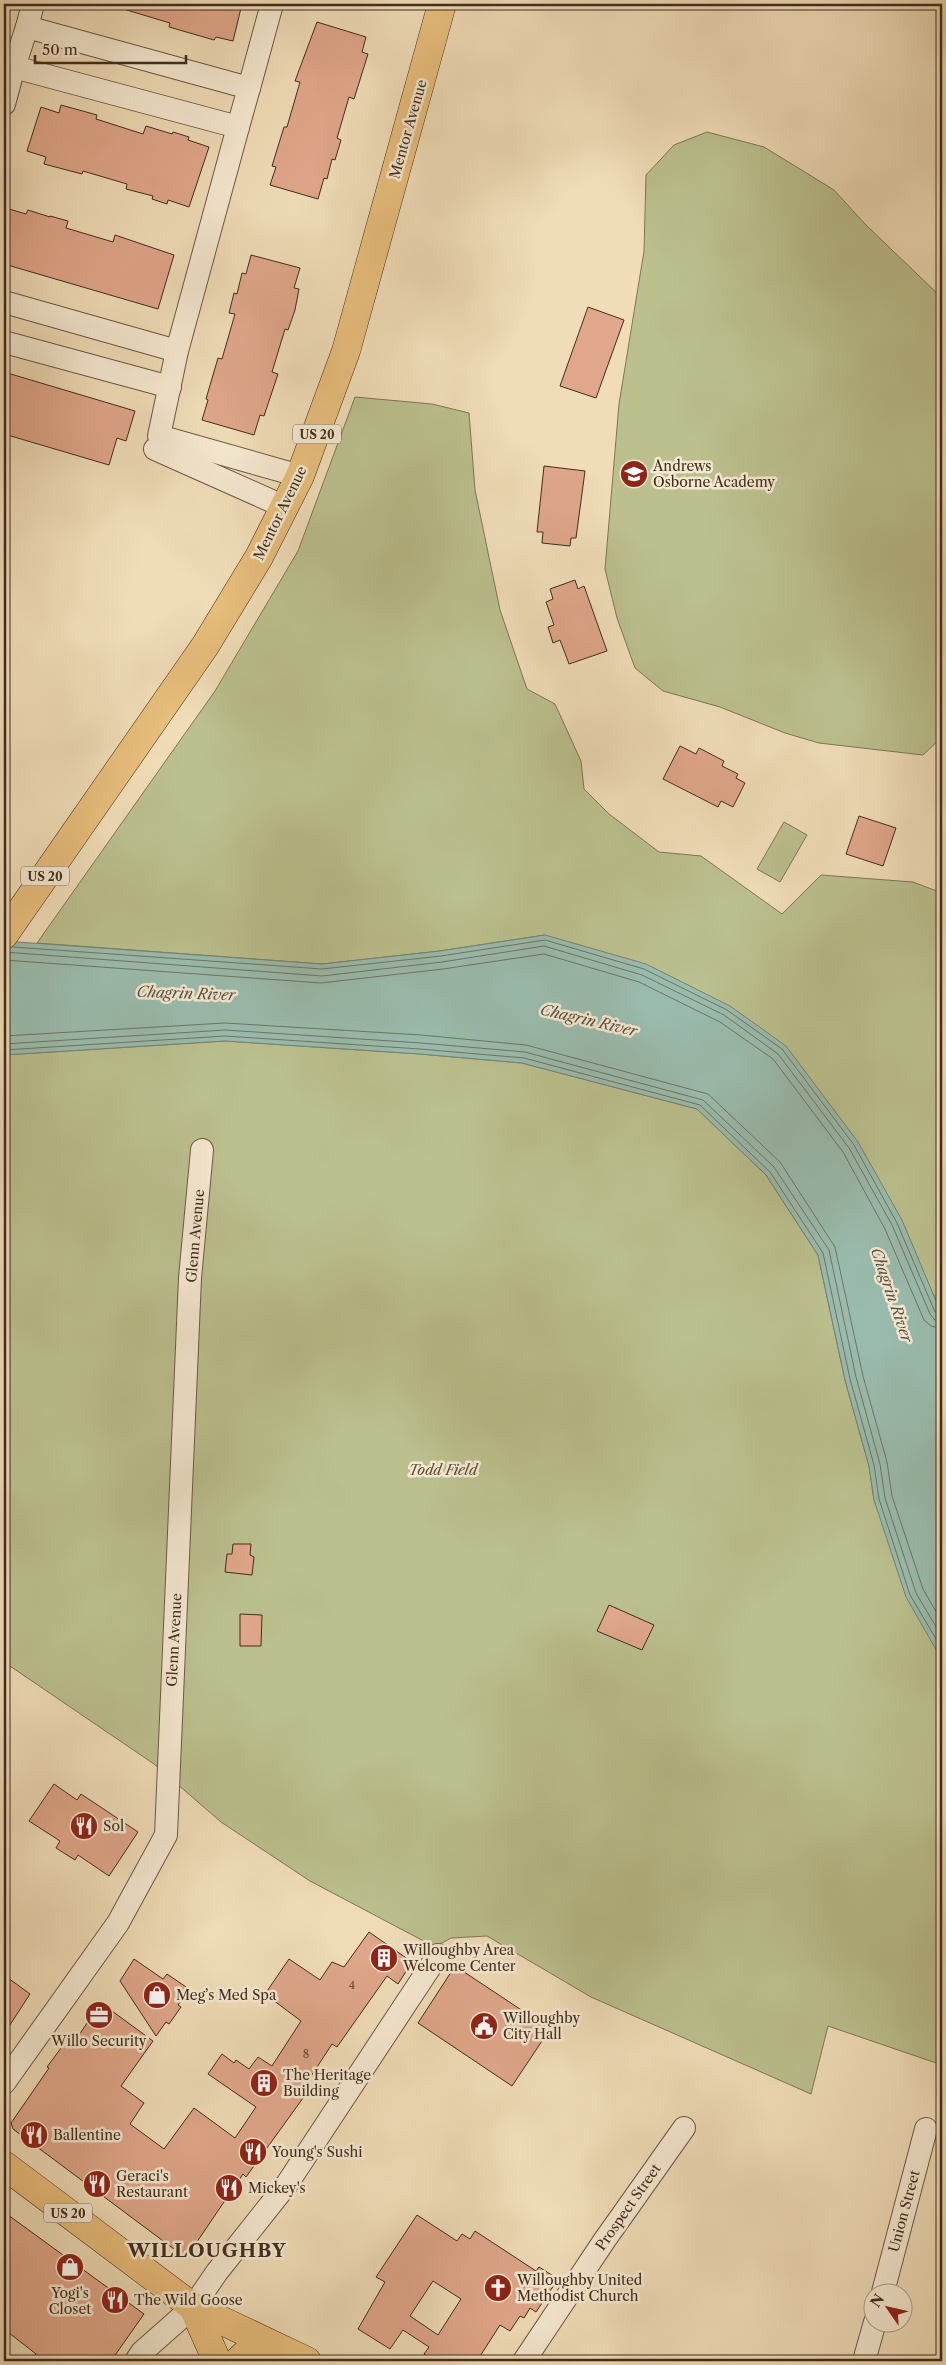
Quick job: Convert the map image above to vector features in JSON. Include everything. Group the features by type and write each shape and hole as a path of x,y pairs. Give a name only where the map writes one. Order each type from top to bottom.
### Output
{"main road":[{"name":"Mentor Avenue","path":"4,935 205,646 259,557 300,476 346,351 442,4"},
{"name":"US 20","path":"4,2165 193,2307"},
{"path":"193,2307 307,2361"},
{"path":"193,2307 216,2361"},
{"path":"238,2361 252,2348 266,2342"}],"street":[{"path":"4,104 13,53 27,27 33,4"},
{"path":"272,4 176,351 159,436 300,476"},
{"path":"27,27 249,88"},
{"path":"13,53 238,127"},
{"path":"4,302 176,351"},
{"path":"4,342 170,387"},
{"path":"155,449 285,507"},
{"name":"Glenn Avenue","path":"4,2083 118,1923 166,1835 190,1278 202,1150"},
{"path":"136,2361 142,2352 193,2307 217,2272 287,2184 438,1955"},
{"name":"Prospect Street","path":"524,2361 604,2241 684,2128"},
{"name":"Union Street","path":"886,2282 926,2129"},
{"path":"864,2361 872,2332"}],"green space":[{"path":"707,132 764,147 834,190 865,224 942,298 942,737 923,755 819,743 785,733 720,707 663,691 635,668 617,618 605,569 619,404 644,251 646,175 674,145"},
{"path":"355,397 432,404 469,413 475,490 500,610 527,689 555,704 581,761 584,789 609,814 659,852 701,856 782,914 821,875 913,882 942,893 942,1315 933,1293 545,935 440,951 322,964 37,943 215,691 298,551"},
{"path":"784,822 807,835 780,882 757,869"},
{"name":"Todd Field","path":"225,1041 522,1063 697,1109 766,1175 818,1255 845,1380 869,1466 874,1500 927,1632 942,1660 942,2065 828,2026 811,2094 591,1997 487,1936 451,1938 435,1947 310,1881 221,1822 154,1764 4,1662 4,1055"}],"water":[{"name":"Chagrin River","path":"545,935 646,964 730,1006 786,1046 858,1142 902,1220 942,1315 942,1660 906,1597 874,1500 869,1466 845,1380 818,1255 766,1175 697,1109 522,1063 420,1054 225,1041 4,1055 4,941 322,964 440,951"}],"building":[{"path":"120,4 242,4 233,41 216,37 214,40 169,27 170,23 120,8"},
{"path":"317,22 366,37 362,52 368,54 354,99 349,97 337,138 341,140 335,160 332,159 327,179 324,178 318,199 270,185 276,167 272,166 284,127 287,127 300,82 295,81"},
{"path":"61,105 97,115 96,119 143,134 146,126 189,137 188,140 209,147 189,207 168,200 167,204 152,199 153,196 126,189 127,184 83,171 82,174 44,164 46,157 27,151 41,107 59,113"},
{"path":"9,209 26,214 28,210 68,221 66,228 113,242 115,235 174,255 158,309 4,264 4,225"},
{"path":"251,255 300,268 294,288 299,289 295,310 288,330 285,329 272,372 278,374 264,416 260,415 254,435 202,420 218,358 222,359 235,314 229,313 234,293 237,294 242,273 246,274"},
{"path":"588,307 624,320 596,398 560,386"},
{"path":"4,372 135,411 126,441 117,438 109,465 4,434"},
{"path":"544,466 585,471 576,538 571,538 570,546 542,543 543,532 537,532"},
{"path":"575,580 578,589 584,586 607,651 569,664 560,640 553,643 548,627 554,625 546,602 553,599 550,589"},
{"path":"680,746 696,754 699,748 724,761 722,766 738,774 736,778 745,783 733,807 721,801 718,807 663,779"},
{"path":"859,816 896,828 883,866 846,854"},
{"path":"233,1544 251,1544 250,1555 254,1557 252,1575 225,1572 227,1554 232,1554"},
{"path":"609,1605 654,1625 642,1650 597,1631"},
{"path":"240,1614 262,1615 261,1646 240,1646"},
{"name":"Sol","path":"54,1784 77,1800 81,1794 138,1832 109,1876 78,1855 75,1860 56,1848 60,1841 29,1821"},
{"path":"369,1932 412,1962 398,1984 387,1976 337,2047 332,2044 306,2084 311,2087 246,2177 243,2174 186,2258 13,2129 11,2123 49,2068 47,2067 64,2044 70,2048 101,2003 153,2041 121,2086 144,2103 130,2124 164,2149 194,2108 235,2138 256,2107 208,2074 222,2054 234,2063 236,2060 249,2069 258,2057 272,2066 301,2021 265,1994 289,1959 320,1980 332,1962 344,1967"},
{"name":"Meg’s Med Spa","path":"134,1959 163,1979 167,1974 189,1989 178,2005 181,2007 169,2024 166,2022 156,2036 120,1981"},
{"name":"Willoughby City Hall","path":"455,1966 550,2029 512,2086 418,2023"},
{"path":"4,1975 30,1994 4,2034"},
{"path":"4,2212 144,2314 111,2361 31,2361 36,2354 4,2329"},
{"name":"Willoughby United Methodist Church","path":"417,2215 457,2241 462,2234 470,2239 475,2231 536,2271 539,2267 558,2279 536,2312 530,2308 524,2318 520,2316 510,2331 500,2325 477,2361 435,2361 424,2354 429,2347 403,2330 390,2349 358,2329 385,2282 376,2277","holes":["433,2281 461,2299 438,2335 410,2316"]}],"place":[{"name":"Andrews Osborne Academy","path":"634,474"},
{"name":"Sol","path":"84,1826"},
{"name":"Willoughby Area Welcome Center","path":"384,1958"},
{"name":"Meg’s Med Spa","path":"157,1995"},
{"name":"Willo Security","path":"99,2015"},
{"name":"Willoughby City Hall","path":"484,2026"},
{"name":"The Heritage Building","path":"264,2083"},
{"name":"Ballentine","path":"34,2135"},
{"name":"Young's Sushi","path":"253,2152"},
{"name":"Geraci's Restaurant","path":"97,2184"},
{"name":"Mickey's","path":"229,2188"},
{"name":"Yogi's Closet","path":"70,2267"},
{"name":"Willoughby United Methodist Church","path":"498,2288"},
{"name":"The Wild Goose","path":"115,2300"}],"district":[{"name":"WILLOUGHBY","path":"207,2250"}]}
